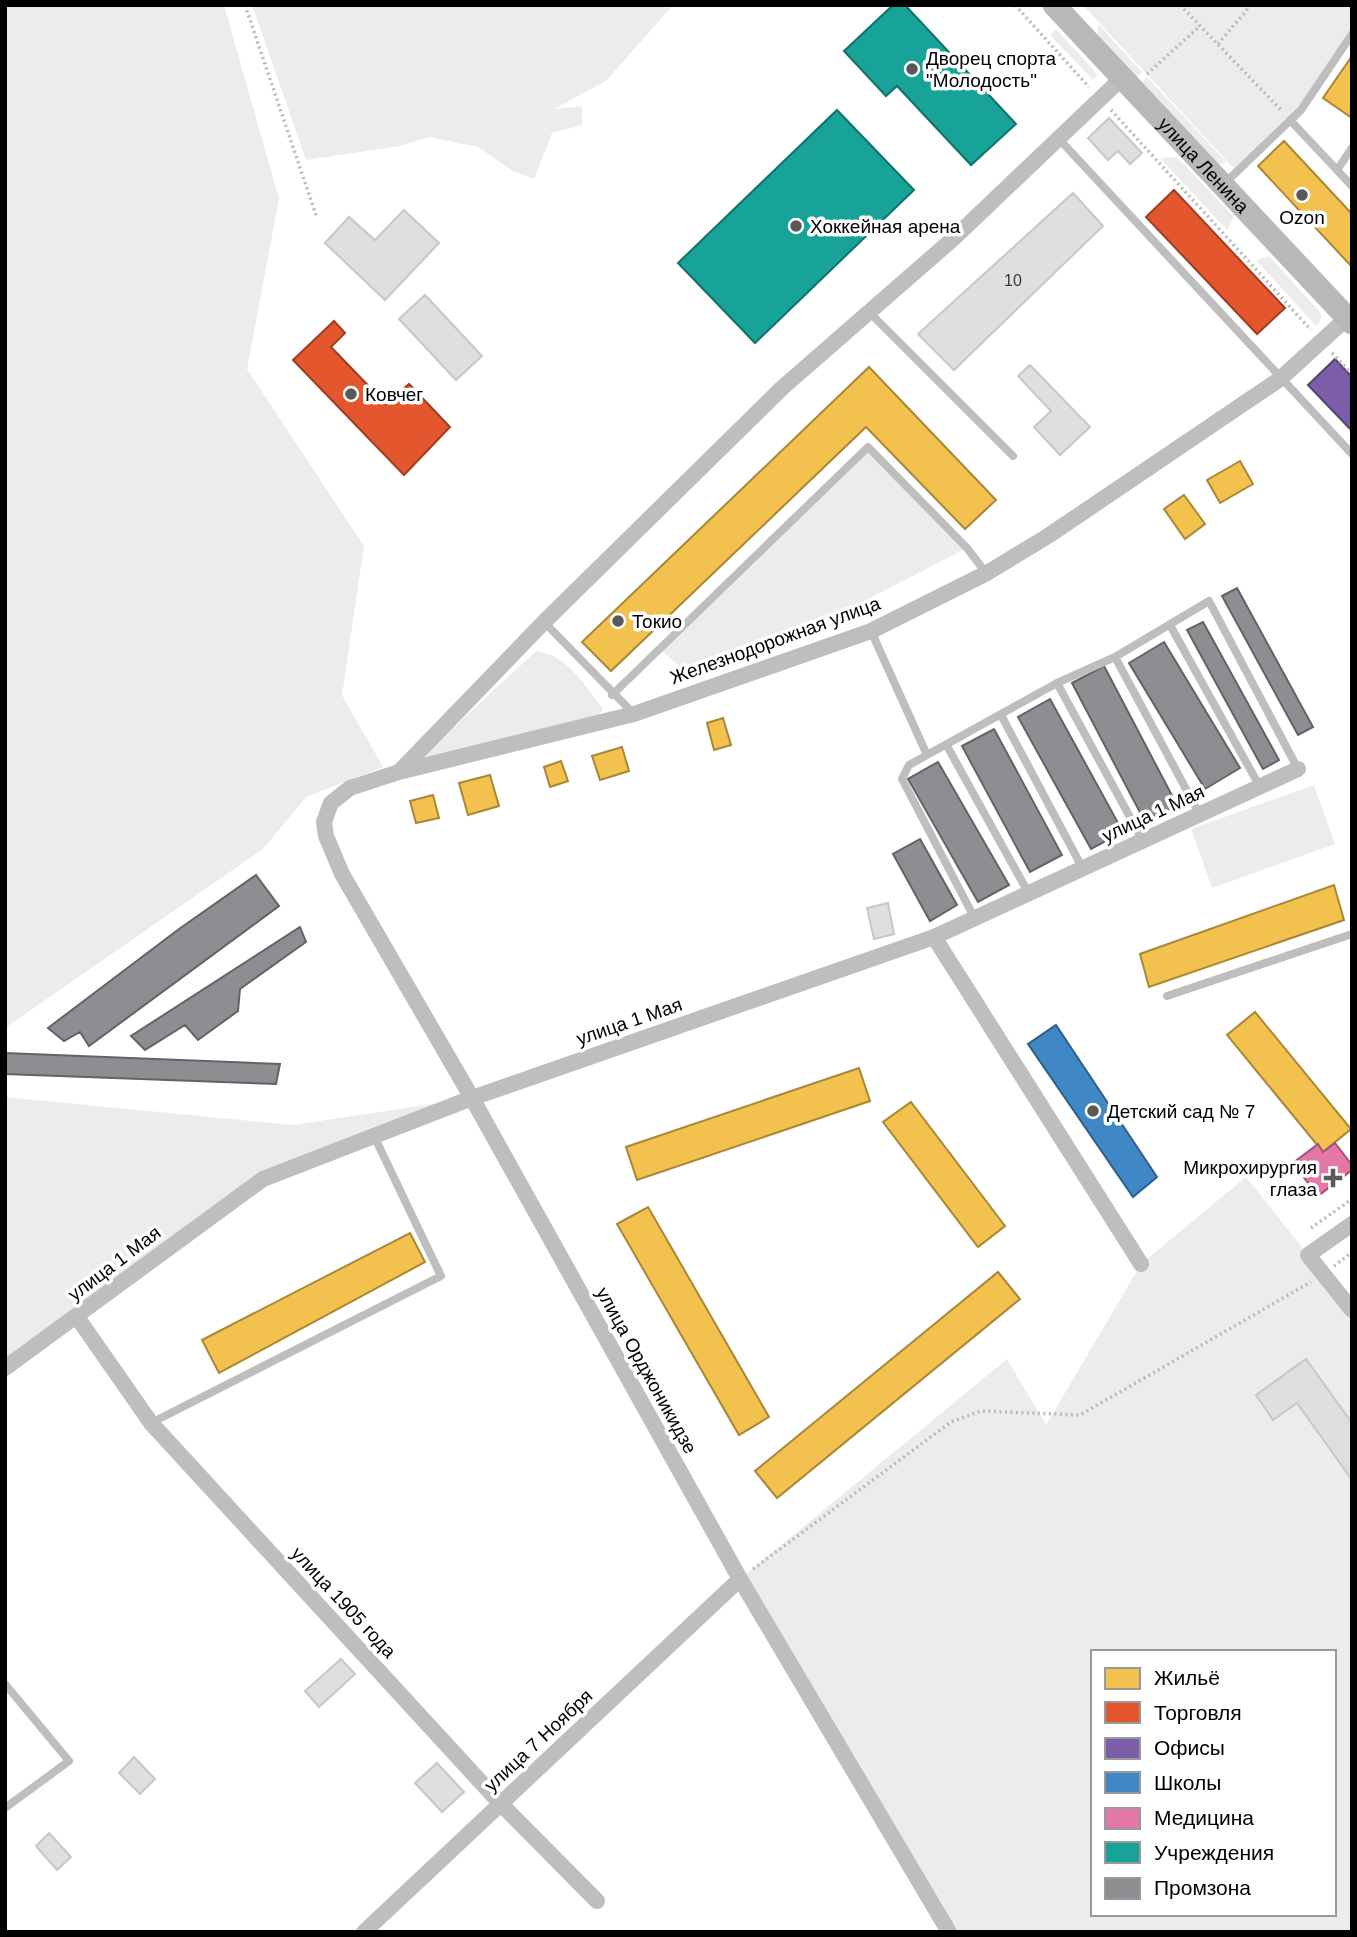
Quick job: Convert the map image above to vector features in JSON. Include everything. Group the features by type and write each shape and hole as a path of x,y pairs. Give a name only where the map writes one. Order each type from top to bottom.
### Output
{"main road":[{"name":"улица Ленина","path":"1054,5 1349,321"}],"street":[{"path":"399,772 544,622 782,388 954,238 1122,78"},
{"name":"Железнодорожная улица","path":"324,822 331,803 349,788 399,772 634,714 871,631 987,573 1048,537 1280,379 1320,340 1349,321"},
{"name":"улица 1 Мая","path":"5,1368 262,1179 472,1098 934,937 1298,769"},
{"name":"улица Орджоникидзе","path":"324,822 326,836 342,874 472,1098 740,1579 949,1932"},
{"path":"934,937 1141,1264"},
{"path":"1352,1224 1308,1255 1352,1310"},
{"name":"улица 1905 года","path":"77,1317 151,1423 501,1804 597,1901"},
{"name":"улица 7 Ноября","path":"364,1932 740,1579"}],"lane":[{"path":"1222,186 1301,110 1352,34"},
{"path":"1290,120 1352,186"},
{"path":"1059,139 1352,454"},
{"path":"1337,170 1352,148"},
{"path":"869,312 1013,456"},
{"path":"612,695 868,447 967,548 987,573"},
{"path":"975,919 902,779 909,765 1057,683 1115,657 1209,601 1298,769"},
{"path":"544,622 612,695 634,714"},
{"path":"1170,625 1260,787"},
{"path":"871,631 927,755"},
{"path":"1115,657 1200,815"},
{"path":"1057,683 1143,841"},
{"path":"1000,715 1083,869"},
{"path":"947,746 1029,894"},
{"path":"1167,996 1352,934"},
{"path":"151,1423 442,1276 374,1136"},
{"path":"5,1684 69,1761 5,1808"}],"path":[{"path":"245,5 317,218"},
{"path":"1015,5 1352,374"},
{"path":"1180,5 1290,120"},
{"path":"1218,44 1251,5"},
{"path":"1147,74 1200,26"},
{"path":"1311,1228 1352,1199"},
{"path":"740,1579 951,1422 981,1411 1080,1415 1324,1275"}],"shaded area":[{"path":"5,5 224,5 279,199 247,369 364,546 342,695 383,767 306,797 263,849 5,1028"},
{"path":"252,5 673,5 606,81 554,109 582,106 582,125 552,133 534,179 513,171 478,147 429,137 400,146 306,160"},
{"path":"1083,5 1352,5 1352,34 1301,110 1237,172"},
{"path":"1098,24 1142,72 1136,78 1098,37"},
{"path":"1056,29 1098,75 1093,80 1050,35"},
{"path":"1147,77 1227,163 1216,164 1141,83"},
{"path":"1177,157 1234,217 1227,230 1160,158"},
{"path":"1269,256 1319,311 1322,316 1317,327 1256,260"},
{"path":"868,447 967,548 860,603 681,668 660,649"},
{"path":"536,651 557,658 574,672 603,709 598,715 415,763"},
{"path":"1314,785 1335,844 1212,888 1191,829"},
{"path":"5,1097 293,1125 472,1098 263,1179 5,1368"},
{"path":"1246,1177 1352,1310 1352,1932 949,1932 740,1579 1007,1359 1046,1425 1141,1264"}],"building: Жильё":[{"path":"1352,56 1352,118 1323,98"},
{"path":"1284,141 1352,214 1352,267 1258,166"},
{"path":"869,367 996,500 965,529 866,427 611,671 582,642"},
{"path":"1240,461 1253,484 1220,503 1207,480"},
{"path":"1184,495 1205,524 1185,539 1164,509"},
{"path":"723,718 731,745 714,750 707,723"},
{"path":"622,747 629,771 600,780 592,756"},
{"path":"561,761 568,781 550,787 544,767"},
{"path":"490,775 499,806 468,815 459,783"},
{"path":"433,795 439,818 416,823 410,801"},
{"path":"1334,885 1344,920 1149,987 1140,954"},
{"path":"1255,1012 1351,1129 1323,1152 1227,1035"},
{"path":"859,1068 870,1101 637,1180 626,1147"},
{"path":"911,1102 1005,1226 978,1247 883,1122"},
{"path":"648,1207 769,1417 739,1435 617,1224"},
{"path":"410,1233 425,1262 219,1373 202,1340"},
{"path":"998,1272 1020,1299 777,1498 755,1471"}],"building: Торговля":[{"path":"1174,190 1285,308 1257,334 1146,217"},
{"name":"Ковчег","path":"334,321 345,333 331,347 386,404 409,384 450,427 404,475 293,360"}],"building: Офисы":[{"path":"1335,359 1352,377 1352,431 1308,385"}],"building: Школы":[{"name":"Детский сад № 7","path":"1056,1025 1157,1177 1133,1197 1028,1044"}],"building: Медицина":[{"path":"1335,1143 1352,1165 1352,1170 1318,1196 1293,1163 1318,1144 1323,1152"}],"building: Учреждения":[{"name":"Дворец спорта \"Молодость\"","path":"893,5 905,5 1016,124 971,165 897,86 886,96 844,51"},
{"path":"837,110 914,190 755,343 678,263"}],"building: Промзона":[{"path":"1237,588 1313,727 1298,735 1222,596"},
{"path":"1203,622 1279,760 1263,769 1187,630"},
{"path":"1164,642 1240,768 1205,789 1129,663"},
{"path":"1104,666 1177,805 1145,822 1072,683"},
{"path":"1050,699 1123,832 1091,849 1018,717"},
{"path":"994,729 1062,855 1030,872 962,746"},
{"path":"938,762 1009,885 978,902 908,779"},
{"path":"920,839 957,905 930,921 893,854"},
{"path":"256,875 279,906 89,1046 80,1032 64,1041 48,1028 179,929"},
{"path":"300,927 306,942 240,989 238,1011 198,1040 185,1025 145,1050 131,1036"},
{"path":"5,1053 280,1064 276,1084 5,1074"}],"building: Прочее":[{"path":"1109,118 1142,153 1130,164 1118,151 1108,160 1088,138"},
{"path":"1073,193 1103,226 954,370 918,334"},
{"path":"404,210 439,243 385,300 325,243 349,217 375,240"},
{"path":"425,295 482,356 456,380 399,319"},
{"path":"1030,365 1090,427 1060,455 1034,427 1051,411 1018,376"},
{"path":"888,903 894,934 874,939 867,908"},
{"path":"1306,1359 1352,1423 1352,1480 1297,1403 1273,1420 1256,1395"},
{"path":"341,1659 355,1674 319,1707 305,1691"},
{"path":"134,1757 155,1779 140,1794 119,1773"},
{"path":"437,1763 464,1792 442,1812 415,1783"},
{"path":"49,1833 71,1857 57,1870 36,1846"}],"place":[{"name":"Дворец спорта \"Молодость\"","path":"912,69"},
{"name":"Ozon","path":"1302,195"},
{"name":"Хоккейная арена","path":"796,226"},
{"name":"Ковчег","path":"351,394"},
{"name":"Токио","path":"618,621"},
{"name":"Детский сад № 7","path":"1093,1111"},
{"name":"Микрохирургия глаза","path":"1333,1178"}]}
